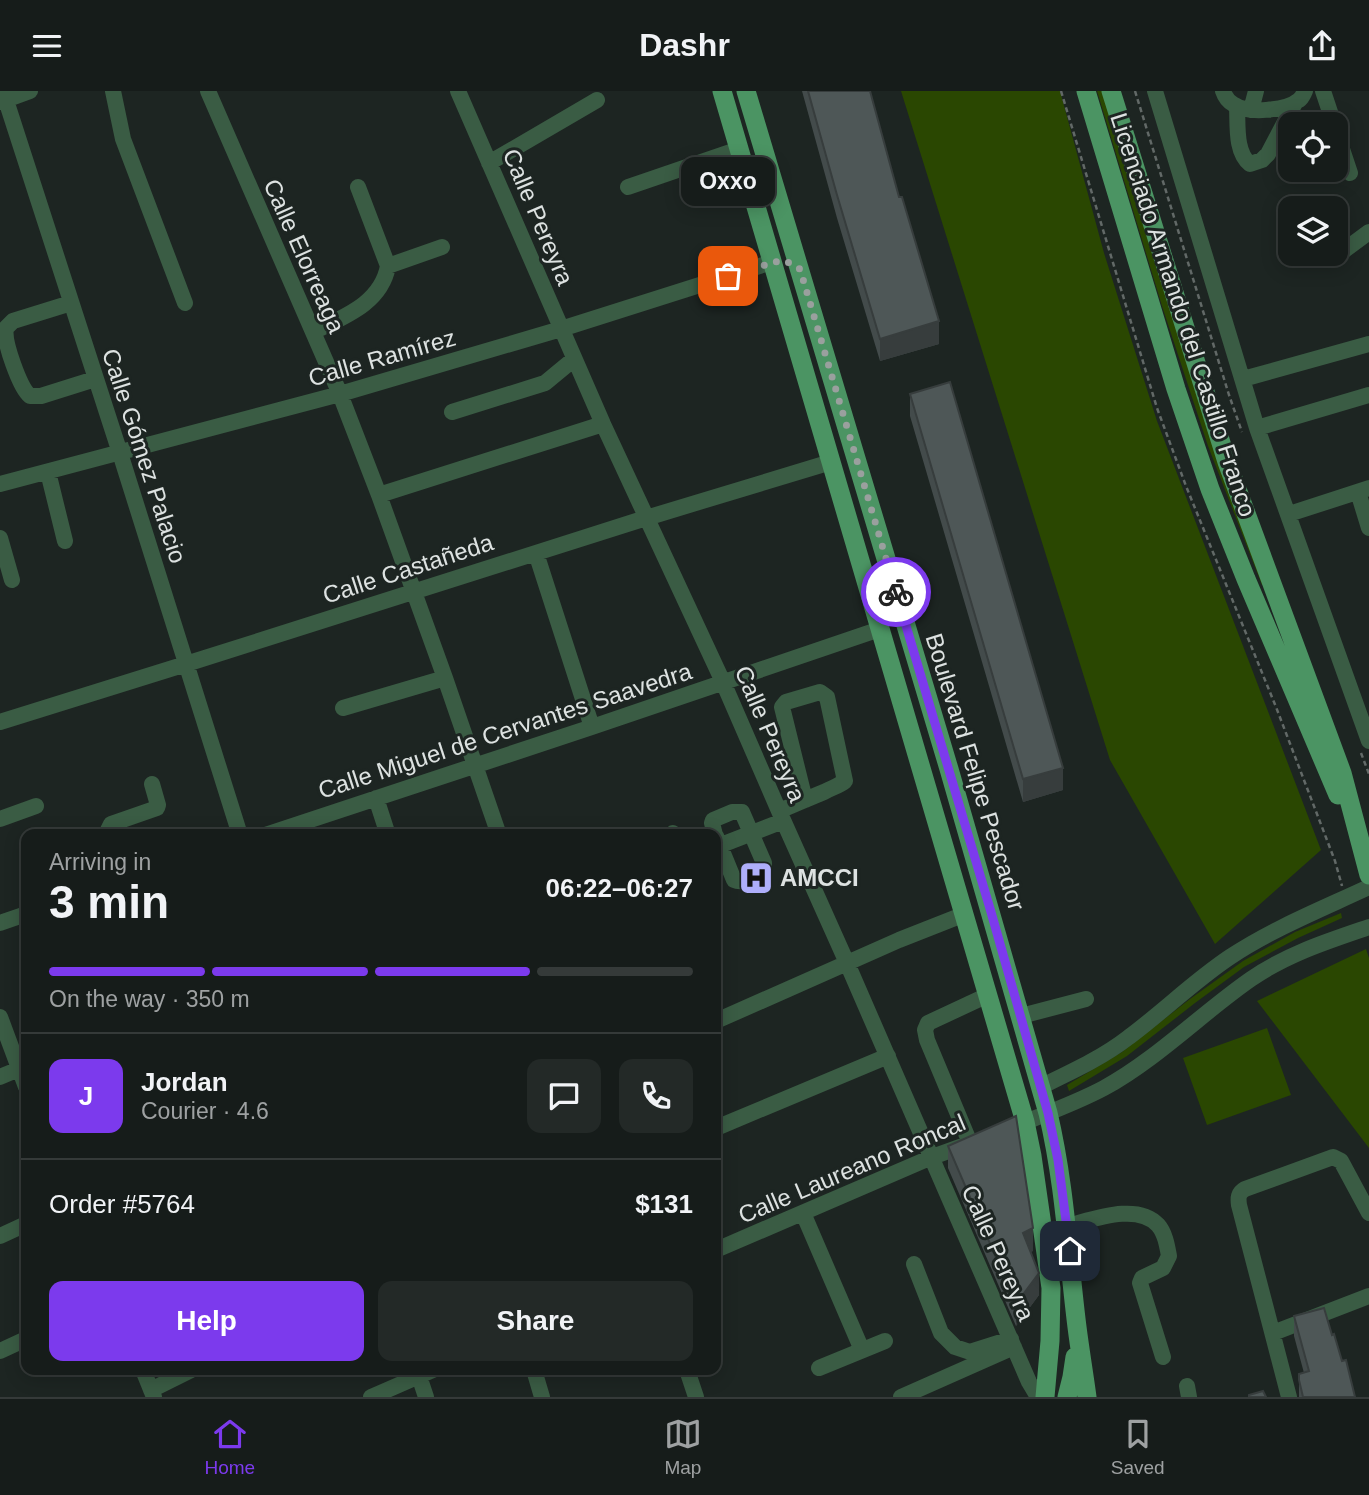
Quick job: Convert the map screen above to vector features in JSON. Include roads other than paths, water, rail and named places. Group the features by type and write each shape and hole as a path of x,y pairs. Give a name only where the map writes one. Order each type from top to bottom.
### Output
{"main road":[{"name":"Boulevard Felipe Pescador","path":"722,91 1025,1122 1051,1288 1045,1397"},
{"name":"Boulevard Felipe Pescador","path":"746,91 949,769 1048,1113 1058,1160 1087,1397"},
{"name":"Licenciado Armando del Castillo Franco","path":"1086,91 1180,401 1210,489 1323,762 1354,823"},
{"name":"Licenciado Armando del Castillo Franco","path":"1111,91 1227,462 1342,773 1369,875"},
{"path":"772,262 786,261 800,269"},
{"path":"1066,1397 1073,1369 1077,1328"}],"street":[{"path":"3,98 30,91"},
{"path":"113,91 123,139 185,303"},
{"name":"Calle Elorreaga","path":"208,91 340,394 379,495 497,829"},
{"name":"Calle Pereyra","path":"458,91 574,359 723,682 1029,1382 1038,1397"},
{"path":"1155,91 1257,428 1369,741"},
{"path":"1223,91 1230,102 1244,109 1272,109 1300,97"},
{"path":"1256,91 1244,109 1241,151 1250,164 1262,160 1268,154 1300,97"},
{"path":"1323,91 1330,112"},
{"name":"Calle Gómez Palacio","path":"3,98 120,453 238,829"},
{"path":"489,163 597,100"},
{"path":"628,187 739,149"},
{"path":"1348,167 1350,173"},
{"path":"313,332 362,306 372,298 386,275 388,266 358,187"},
{"path":"1348,248 1369,232"},
{"path":"388,266 442,247"},
{"name":"Calle Ramírez","path":"0,484 340,394 561,329 772,262"},
{"path":"71,303 13,321 6,328 6,339 23,388 30,396 41,396 95,379"},
{"path":"1243,379 1369,344"},
{"path":"452,412 545,383 574,359"},
{"path":"1257,428 1369,395"},
{"path":"379,495 603,424"},
{"name":"Calle Castañeda","path":"0,722 831,462"},
{"path":"48,472 65,541"},
{"path":"1289,514 1363,490 1369,528"},
{"path":"0,538 12,580"},
{"path":"536,553 593,727"},
{"name":"Calle Miguel de Cervantes Saavedra","path":"283,829 880,629"},
{"path":"343,708 445,678"},
{"path":"721,840 752,833 805,800 842,784 846,779 827,697 820,692 786,702 782,707 805,800"},
{"path":"108,829 111,824 157,808 152,784"},
{"path":"376,798 386,829"},
{"path":"0,819 36,806"},
{"path":"714,829 713,820 740,811 744,814 764,863 764,871 742,882 734,880 721,850"},
{"path":"1040,1087 1130,1037 1207,974 1251,944 1297,919 1369,887"},
{"path":"721,1019 899,940 965,915"},
{"path":"0,923 21,916"},
{"name":"Calle Laureano Roncal","path":"1003,1130 1086,1097 1120,1079 1267,968 1309,948 1369,926"},
{"name":"Calle Laureano Roncal","path":"721,1248 932,1157 976,1141 927,1040 925,1030 928,1023 988,995"},
{"path":"1021,1016 1086,999"},
{"path":"0,1017 21,1074"},
{"path":"721,1126 888,1056"},
{"path":"0,1077 19,1069"},
{"path":"1289,1397 1239,1205 1239,1194 1245,1189 1333,1157 1341,1161 1369,1213"},
{"path":"803,1213 862,1350"},
{"path":"1067,1226 1116,1214 1137,1215 1150,1219 1157,1225 1165,1237 1168,1262 1163,1268 1142,1278 1140,1283 1163,1357"},
{"path":"0,1237 21,1226"},
{"path":"914,1264 941,1333 955,1347 970,1352 1013,1343"},
{"path":"1273,1333 1369,1296"},
{"path":"0,1351 21,1341"},
{"path":"818,1368 884,1341"},
{"path":"901,1397 1013,1343"},
{"path":"144,1375 152,1393 183,1375"},
{"path":"371,1397 417,1375"},
{"path":"423,1375 426,1397"},
{"path":"535,1375 542,1397"},
{"path":"689,1375 696,1397"}],"place":[{"name":"Oxxo","path":"728,276"},
{"name":"AMCCI","path":"756,878"}]}
